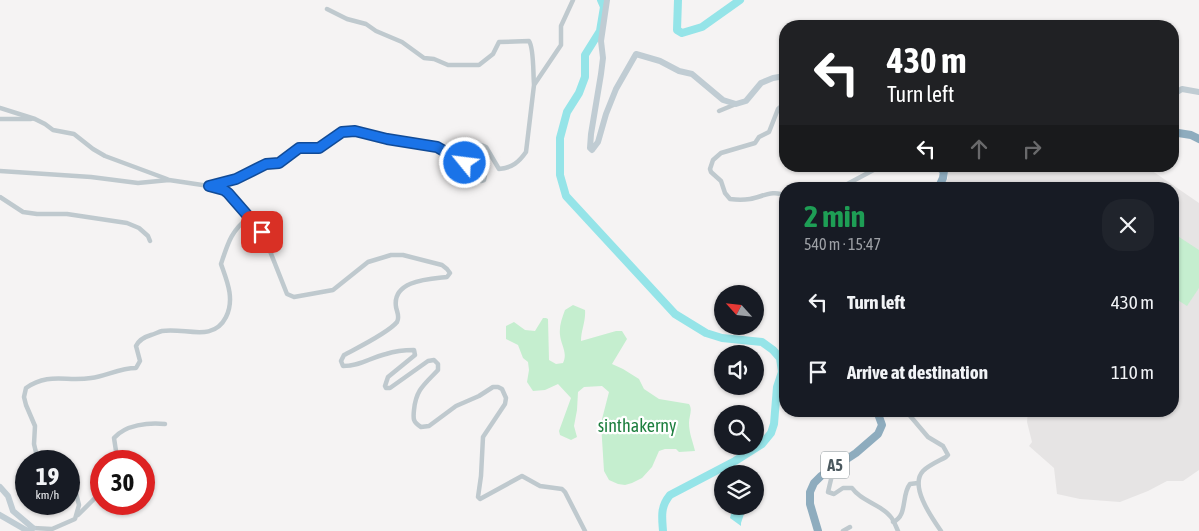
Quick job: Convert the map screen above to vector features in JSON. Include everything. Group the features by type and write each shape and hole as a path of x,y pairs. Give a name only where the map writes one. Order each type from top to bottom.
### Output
{"highway":[{"path":"1179,133 1199,138"},
{"name":"A5","path":"818,531 810,504 810,492 814,483 831,468 856,453 878,434 882,426 879,417"}],"street":[{"path":"534,85 561,45 562,21 573,0"},
{"path":"607,0 601,41 601,74 591,134 590,148 592,150 598,142 616,89 636,54 660,61 678,71 692,74 723,100 736,104"},
{"path":"209,186 236,179 266,164 279,163 299,148 319,148 342,132 355,131 387,139 437,147 465,163 479,180 483,181 485,175 476,150 479,144 486,147 499,169 509,168 520,160 526,152 534,85 533,49 529,41 499,42 493,54 479,65 448,65 434,59 424,58 402,42 376,31 366,24 347,19 327,9"},
{"path":"719,111 746,102 761,83 779,77"},
{"path":"1179,91 1182,89 1199,92"},
{"path":"0,108 45,124 53,130 74,134 93,150 105,156 169,180 224,190 262,232 281,283 287,294 294,297 333,290 368,262 391,254 428,260 447,268 450,273 447,277 414,281 404,288 397,295 399,316 397,321 386,331 344,355 343,366 356,366 384,354 402,350 414,350 416,352 415,355 388,377 385,386 390,388 428,361 434,360 438,364 438,370 420,388 415,398 413,417 414,422 420,427 428,426 456,406 479,396 493,387 502,389 506,398 505,404 483,437 478,497 480,499 484,498 503,485 522,476 540,486 562,489 585,531"},
{"path":"779,108 769,132 759,137 752,145 721,153 713,160 710,169 721,181 725,193 730,199 750,199 770,193 779,194"},
{"path":"0,119 35,120"},
{"path":"0,171 91,177 138,183 169,180"},
{"path":"851,182 871,172"},
{"path":"0,197 23,212 67,214 127,223 139,228 148,236 150,241"},
{"path":"35,450 35,426 26,406 24,392 26,388 58,377 91,378 136,368 140,361 136,346 138,341 147,336 163,331 205,332 222,326 228,312 230,300 228,282 220,264 236,227 249,217"},
{"path":"912,417 928,437 944,446 948,455 922,472 918,484 921,496 941,531"},
{"path":"116,450 114,438 118,434 144,424 165,424"},
{"path":"831,468 834,471 828,492 832,495 844,488 852,488 856,495 880,507 890,516 898,531"},
{"path":"893,522 901,516 907,488 910,484 918,484"},
{"path":"0,487 8,496 13,511 33,528"},
{"path":"0,515 29,531 33,528 52,529 70,522 90,503"},
{"path":"843,531 850,527"}],"shaded area":[{"path":"948,172 1154,172 1168,182 946,182"},
{"path":"1179,189 1199,203 1199,470 1183,481 1167,481 1120,502 1080,499 1057,494 1054,468 1029,446 1032,442 1027,417 1179,417"}],"green space":[{"path":"1179,237 1199,250 1199,288 1187,306 1179,301"},
{"name":"sinthakerny","path":"573,305 585,310 581,341 622,331 627,339 612,364 639,379 644,389 659,399 689,404 691,411 689,427 695,451 679,452 676,449 665,449 659,451 652,467 642,478 625,485 609,480 604,471 601,423 609,392 602,386 584,387 578,392 574,426 577,437 571,440 560,435 559,431 571,398 558,384 545,390 533,391 527,382 528,362 523,358 518,345 506,339 506,326 514,322 525,330 535,331 543,318 548,319 549,360 556,364 563,363 565,356 560,335 560,325 565,310"}],"water":[{"path":"731,515 744,515 741,526 730,518"}],"waterway":[{"path":"601,0 604,7 600,31 585,55 585,77 579,93 567,112 560,138 560,175 566,196 675,314 706,333 722,338 762,342 779,357"},
{"path":"678,0 677,30 682,33 702,27 740,0"},
{"path":"663,531 663,508 670,495 735,461 762,444 771,433 774,424 779,381"}],"route":[{"path":"262,232 228,193 209,186 236,179 266,164 279,163 299,148 319,148 342,132 362,131 387,139 437,147 465,163"}]}
